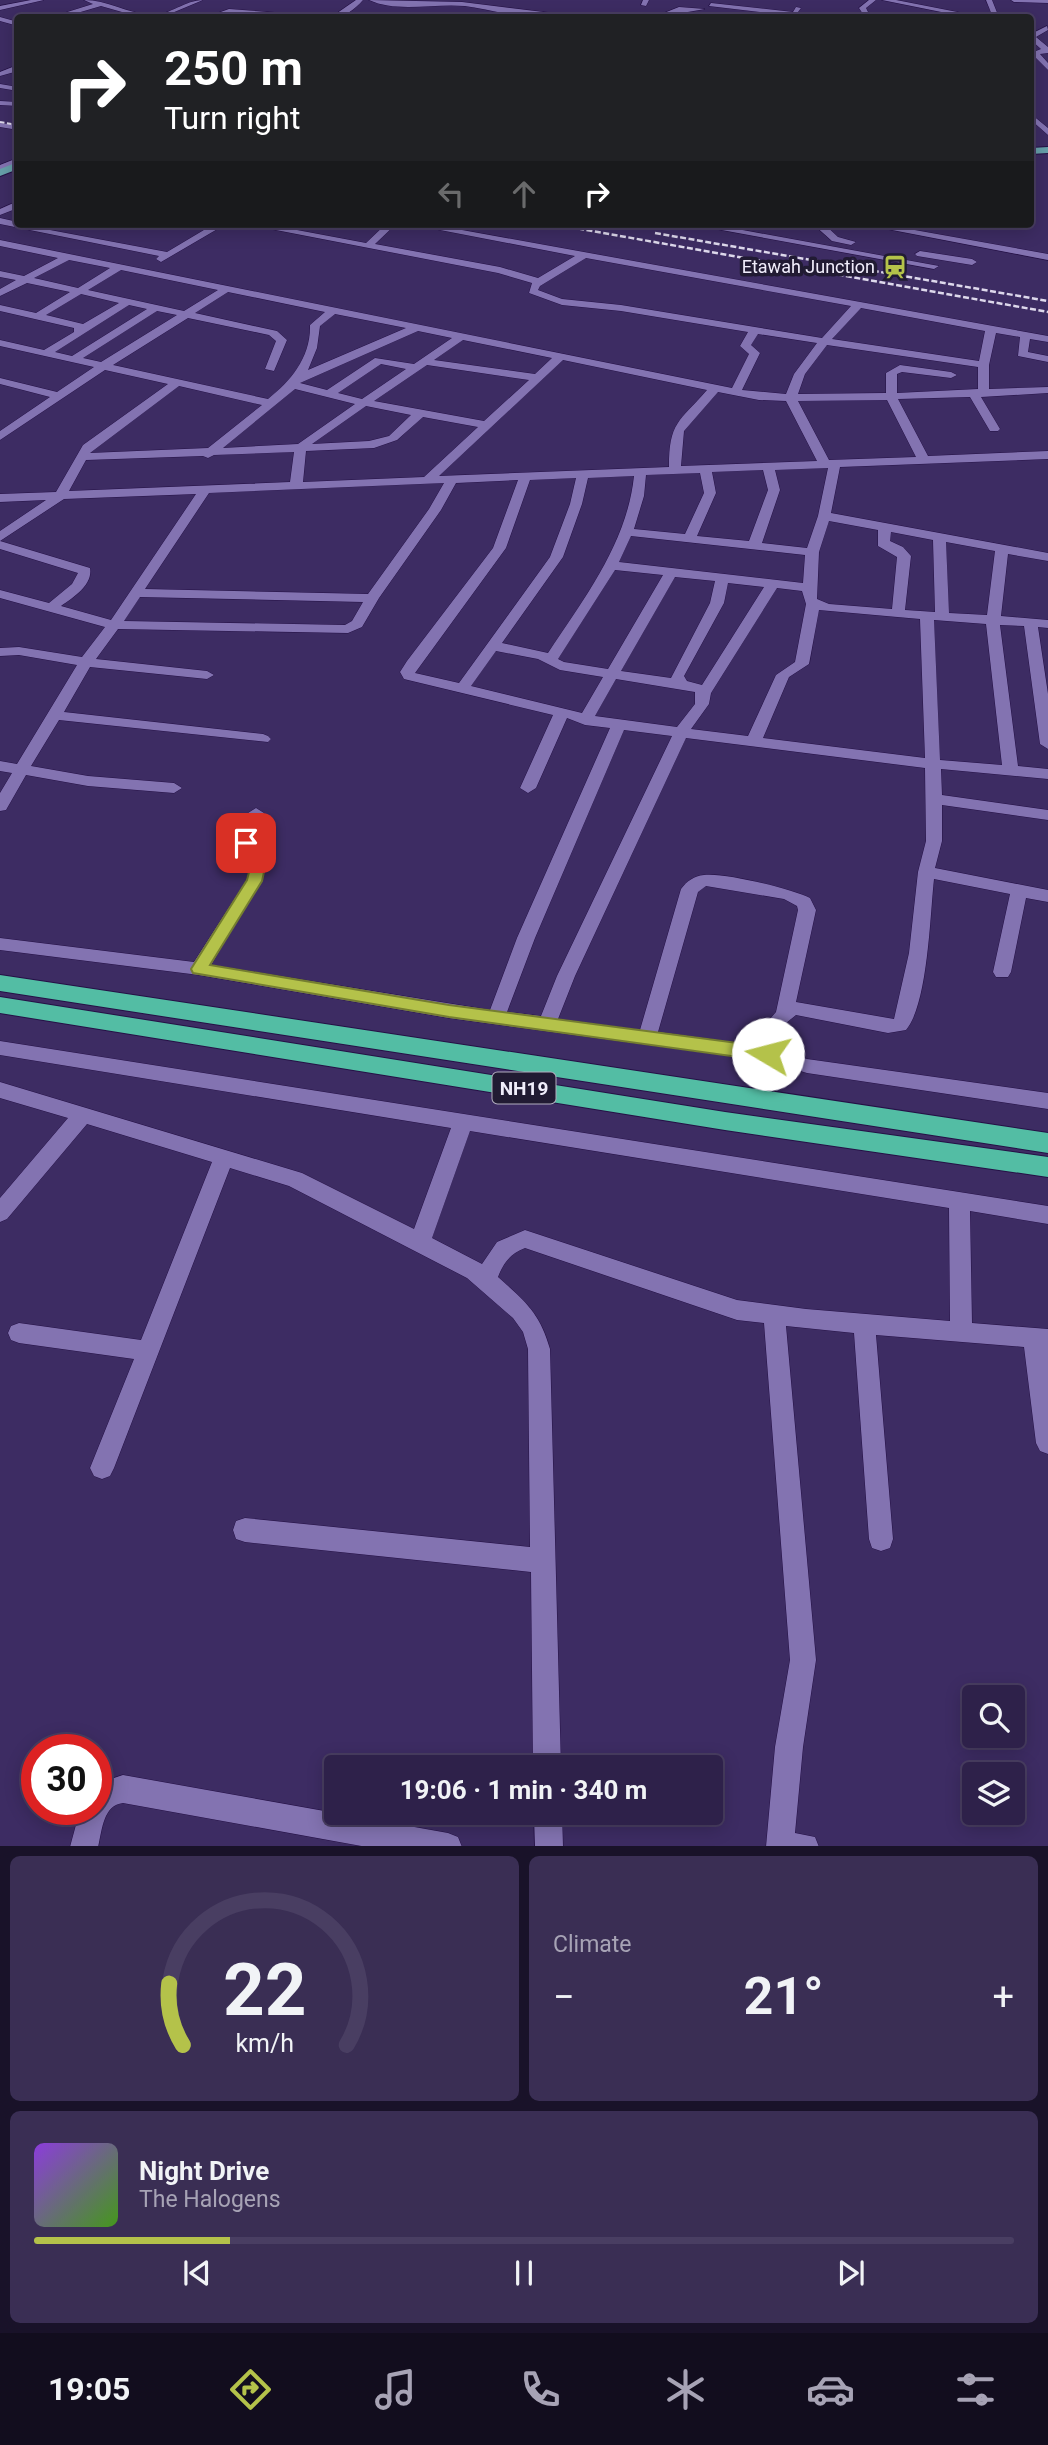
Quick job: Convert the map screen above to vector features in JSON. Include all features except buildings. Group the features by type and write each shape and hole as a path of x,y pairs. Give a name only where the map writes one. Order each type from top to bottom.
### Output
{"highway":[{"name":"NH19","path":"0,983 1048,1143"},
{"name":"NH19","path":"0,1005 725,1121 1048,1167"}],"street":[{"path":"6,0 19,3"},
{"path":"0,8 41,0"},
{"path":"69,3 82,0"},
{"path":"88,0 137,14"},
{"path":"66,14 122,0"},
{"path":"163,14 200,0"},
{"path":"341,14 360,0"},
{"path":"372,0 411,5 441,2 491,4 522,14"},
{"path":"866,14 862,8 873,0"},
{"path":"885,0 956,14"},
{"path":"1016,3 1048,1"},
{"path":"696,14 713,2 795,14 798,8"},
{"path":"472,14 491,4"},
{"path":"218,14 239,5"},
{"path":"552,7 556,14"},
{"path":"95,14 114,8"},
{"path":"923,14 930,8"},
{"path":"666,14 678,9 702,9 731,14"},
{"path":"229,10 291,14 304,10"},
{"path":"1045,70 1035,52 1046,47"},
{"path":"0,87 12,78"},
{"path":"0,87 13,88"},
{"path":"1034,119 1048,133"},
{"path":"40,228 169,255"},
{"path":"53,232 60,228"},
{"path":"142,271 214,228"},
{"path":"271,228 500,270 540,282"},
{"path":"368,246 387,228"},
{"path":"436,228 1048,339"},
{"path":"732,228 835,239 972,262"},
{"path":"823,228 835,239 934,266"},
{"path":"890,228 1048,257"},
{"path":"905,252 943,237"},
{"path":"0,243 771,399 1048,390"},
{"path":"584,255 540,282 533,287 533,291 544,298 984,365"},
{"path":"0,293 69,256"},
{"path":"38,316 121,266"},
{"path":"0,274 279,337 281,345 270,369"},
{"path":"0,435 103,366 228,288"},
{"path":"44,354 129,301"},
{"path":"753,742 783,676 802,664 813,604 810,601 809,588 812,552 824,516 830,465 791,399 796,377 858,305"},
{"path":"0,308 74,323 81,329"},
{"path":"74,360 155,308"},
{"path":"295,382 316,333 315,325 335,309"},
{"path":"208,454 295,382 418,327"},
{"path":"991,329 979,394 994,429"},
{"path":"736,392 755,353 745,346 755,330"},
{"path":"296,486 300,449 310,439 462,335"},
{"path":"1026,335 1022,354 1048,359"},
{"path":"0,343 270,403"},
{"path":"427,481 560,357"},
{"path":"329,394 379,359 537,378"},
{"path":"924,460 891,397 894,370 951,375"},
{"path":"0,381 60,396"},
{"path":"295,382 362,402 485,425"},
{"path":"0,537 60,496 81,457 96,441 176,383"},
{"path":"675,471 674,440 678,430 715,388"},
{"path":"81,457 208,454 380,444 393,438 420,414"},
{"path":"0,418 29,416"},
{"path":"0,498 1048,455"},
{"path":"754,546 774,490 775,484 768,467"},
{"path":"689,539 710,493 705,470"},
{"path":"551,659 610,565 626,532 638,503 640,472"},
{"path":"462,689 556,557 576,504 583,474"},
{"path":"525,477 499,548 407,672 414,678 585,720 934,764 1048,775"},
{"path":"0,594 114,625 342,630 357,624 372,598 435,510 452,480"},
{"path":"0,806 86,662 204,491"},
{"path":"824,516 1048,557"},
{"path":"885,527 883,543 904,556 898,614"},
{"path":"626,532 812,552"},
{"path":"785,1012 802,1008 875,1024 899,1025 905,1017 918,953 926,872 934,841 934,617 939,537"},
{"path":"0,545 85,571 85,577 78,585 52,607"},
{"path":"1002,550 993,621 1011,771"},
{"path":"610,565 809,588"},
{"path":"585,720 672,571"},
{"path":"682,684 677,676 717,603 722,579"},
{"path":"547,1024 566,976 681,732 702,704 704,693 773,584"},
{"path":"136,593 372,598"},
{"path":"813,604 898,614 1048,624"},
{"path":"1030,623 1048,744"},
{"path":"492,646 551,659 560,666 682,684 700,689 704,693"},
{"path":"0,652 19,651 86,662 207,675"},
{"path":"528,789 561,714"},
{"path":"54,715 263,739"},
{"path":"496,1017 526,938 619,725"},
{"path":"0,766 88,781 174,788"},
{"path":"936,799 1048,816"},
{"path":"199,969 254,881 257,872 244,848 256,813"},
{"path":"926,872 1048,896"},
{"path":"647,1038 690,889 698,882 706,880 788,894 804,902 807,910 785,1012 778,1020 768,1054"},
{"path":"1002,972 1019,890"},
{"path":"0,944 199,969 496,1017 768,1054 807,1066 1048,1101"},
{"path":"0,1048 1048,1215"},
{"path":"0,1090 295,1180 475,1271 522,1311 533,1328 540,1349 547,1755"},
{"path":"0,1213 83,1115"},
{"path":"420,1242 463,1122"},
{"path":"102,1468 224,1158"},
{"path":"959,1201 961,1331"},
{"path":"486,1280 498,1252 513,1242 525,1239 712,1304 737,1310 1041,1338 1048,1443"},
{"path":"774,1314 803,1660 789,1747 783,1846 805,1846"},
{"path":"864,1323 881,1539"},
{"path":"19,1333 148,1351"},
{"path":"245,1530 544,1561"},
{"path":"112,1790 128,1788 448,1846"},
{"path":"84,1846 90,1825"},
{"path":"548,1825 549,1846"}],"railway":[{"path":"0,122 14,124"},
{"path":"576,228 1048,312"},
{"path":"655,233 1048,301"}],"place":[{"name":"Etawah Junction","path":"895,267"}],"route":[{"path":"246,843 244,848 257,872 254,881 199,969 449,1011 768,1054"}]}
